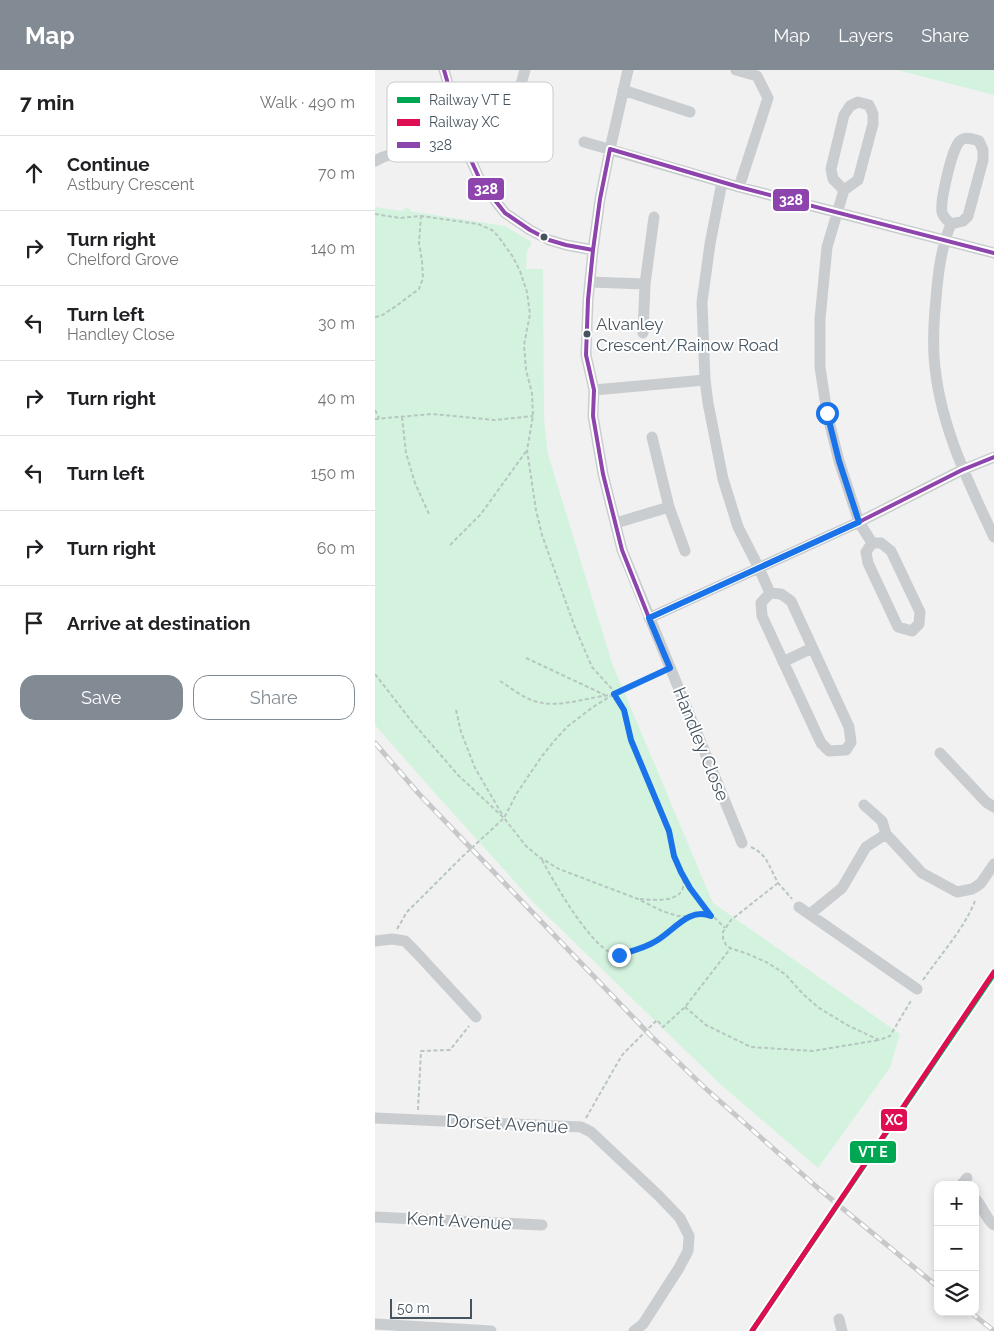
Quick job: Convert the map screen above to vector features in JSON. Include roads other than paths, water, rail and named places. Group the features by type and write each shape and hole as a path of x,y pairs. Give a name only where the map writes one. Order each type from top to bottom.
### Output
{"street":[{"name":"Handley Close","path":"628,70 600,199 593,250 586,355 594,390 593,416 603,474 623,550 742,843"},
{"path":"736,70 757,76 768,98 739,187"},
{"path":"623,90 690,112"},
{"path":"844,190 833,179 831,169 844,115 850,106 858,102 869,105 873,114 873,124 858,180 844,190 827,247 820,319 820,367 827,413 839,461 859,522 872,543"},
{"path":"968,138 979,141 983,150 983,160 968,216 963,221 951,224 943,215 941,205 954,151 959,141 968,138"},
{"path":"583,142 739,187 994,253"},
{"path":"375,161 387,156"},
{"path":"472,162 482,184 505,213 549,240 593,250"},
{"path":"721,182 702,302 705,380 723,479 738,527 759,568 769,593"},
{"path":"643,333 645,284 654,217"},
{"path":"951,224 944,240 937,286 934,320 934,357 941,402 948,428 962,470 994,537"},
{"path":"590,282 645,284"},
{"path":"594,390 705,380"},
{"path":"651,437 669,507 685,551"},
{"path":"649,618 859,522 994,456"},
{"path":"616,523 669,507"},
{"path":"872,543 881,543 891,551 913,597 920,614 919,624 912,631 898,626 867,563 866,552 872,543"},
{"path":"769,593 781,594 791,601 849,727 851,742 846,750 829,751 821,743 762,616 761,603 769,593"},
{"path":"783,662 812,648"},
{"path":"939,753 986,802 994,807"},
{"path":"864,805 882,821 886,834 923,872 957,892 972,889 981,883 994,864"},
{"path":"810,914 842,888 866,847 886,834"},
{"path":"799,907 917,989"},
{"path":"375,941 392,938 405,942 476,1017"},
{"name":"Dorset Avenue","path":"375,1118 581,1127 591,1132 681,1218 689,1236 688,1250 679,1268 643,1324 634,1331"},
{"path":"979,1201 984,1213 994,1225"},
{"name":"Kent Avenue","path":"375,1217 542,1225"},
{"path":"839,1319 842,1331"},
{"path":"375,1324 491,1331"}],"railway":[{"path":"375,743 419,794 650,1035 705,1088 819,1189 934,1284"},
{"path":"975,1316 994,1331"}],"rail line":[{"name":"XC","path":"752,1331 994,972"}],"place":[{"name":"Alvanley Crescent/Rainow Road","path":"587,334"}]}
